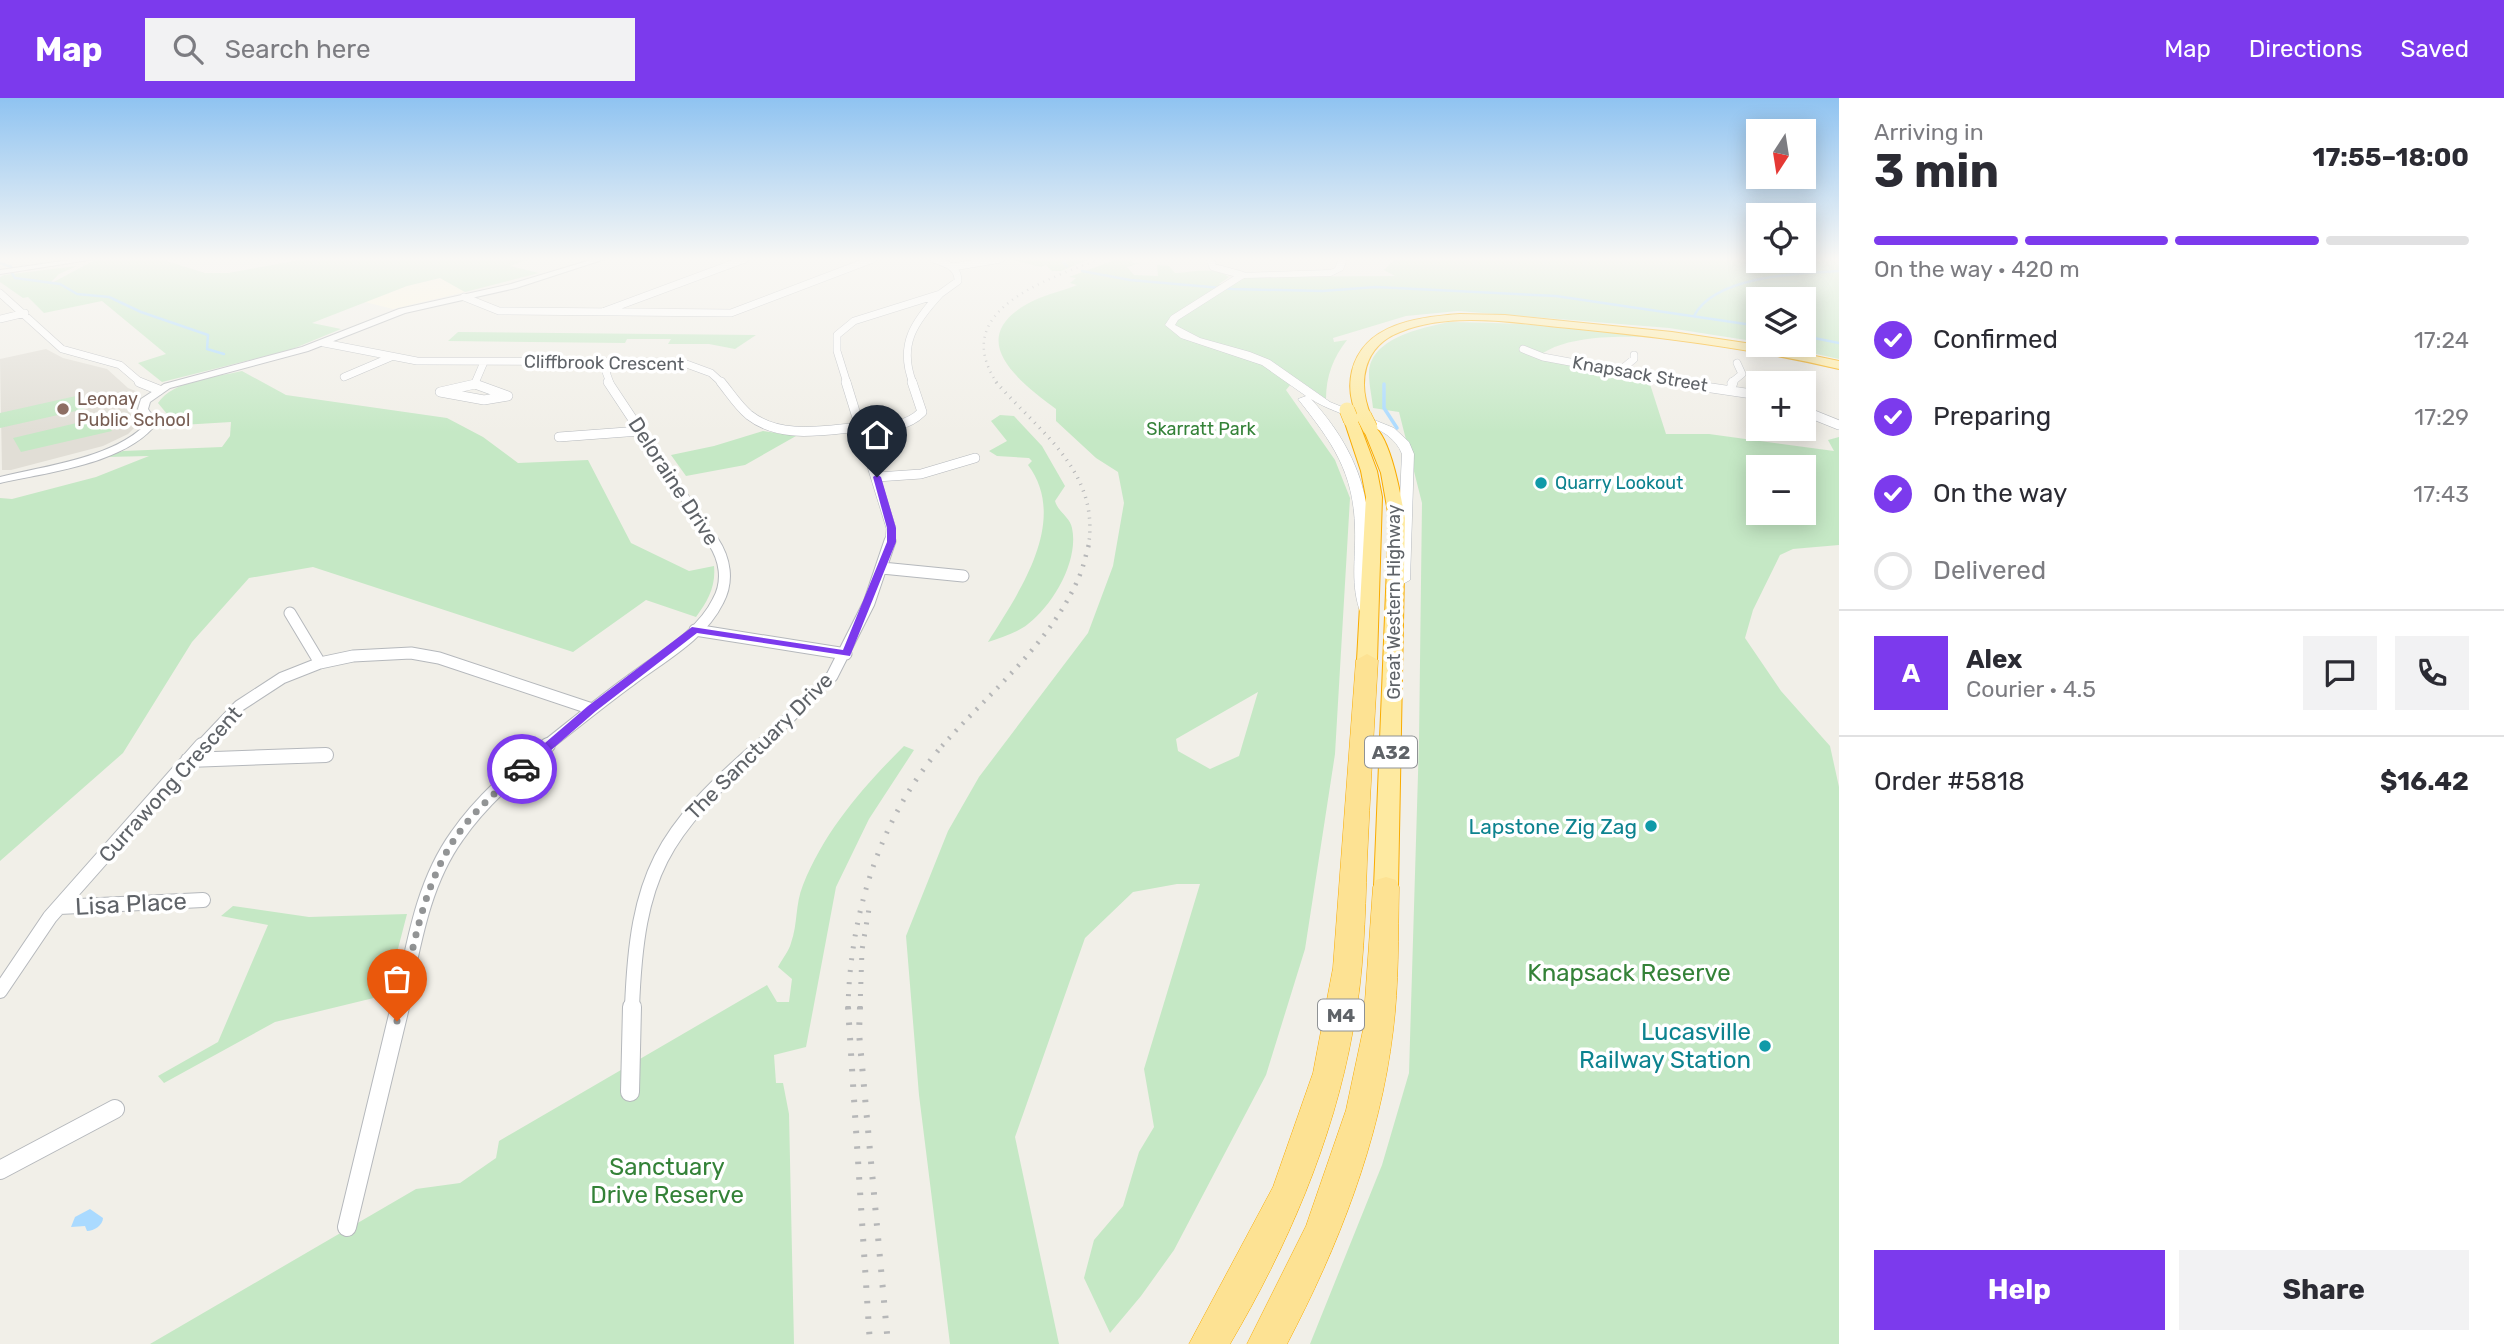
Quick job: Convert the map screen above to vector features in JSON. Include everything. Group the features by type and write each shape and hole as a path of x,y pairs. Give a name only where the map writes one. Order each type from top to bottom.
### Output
{"highway":[{"name":"Great Western Highway","path":"1367,660 1374,497 1358,418 1345,375 1360,344 1380,328 1420,318 1456,317"},
{"name":"Great Western Highway","path":"1517,317 1674,331 1746,342"},
{"name":"Great Western Highway","path":"1386,887 1396,617 1395,497 1389,473 1358,418 1355,384 1358,368 1368,349 1377,339 1396,328 1438,320 1506,319 1684,336 1839,363"},
{"name":"Great Western Highway","path":"1814,357 1839,363"},
{"name":"M4","path":"1208,1344 1241,1292 1287,1196 1316,1117 1330,1066 1348,965 1367,660"},
{"name":"M4","path":"1266,1344 1314,1245 1339,1182 1369,1077 1381,1000 1386,887"}],"main road":[{"path":"1174,317 1170,323 1172,328 1193,339 1247,354 1274,369 1311,397 1388,432 1406,446 1404,571 1401,603 1396,617"},
{"path":"1274,369 1325,421 1352,467 1360,496 1363,530 1359,590 1369,614"}],"street":[{"path":"28,317 65,351 114,363 142,384 159,390"},
{"path":"0,480 131,442 151,425 152,420 143,405 159,390 324,343 386,317"},
{"name":"The Sanctuary Drive","path":"630,1092 639,924 647,888 662,851 695,807 816,695 846,654 882,568 892,535 877,477 836,351 837,334 856,320 865,317"},
{"path":"861,428 902,425 916,419 922,412 906,365 904,349 910,330 920,317"},
{"name":"Cliffbrook Crescent","path":"324,343 417,361 673,361 708,370 755,419 774,427 802,430 861,428"},
{"name":"Knapsack Street","path":"1523,349 1618,372 1746,392"},
{"path":"1618,372 1634,359 1634,355"},
{"path":"344,377 391,357"},
{"name":"Deloraine Drive","path":"347,1227 426,899 451,843 479,808 592,709 695,630 715,608 724,589 726,571 722,554 606,377 613,361"},
{"path":"475,384 484,362"},
{"path":"1731,389 1730,384 1742,374 1737,363"},
{"path":"465,384 475,384 508,396 495,400 440,393 465,384"},
{"path":"1816,416 1839,425"},
{"path":"559,437 640,430"},
{"path":"877,477 925,473 975,458"},
{"path":"882,568 963,576"},
{"path":"290,614 320,663"},
{"path":"695,630 846,654"},
{"name":"Currawong Crescent","path":"0,991 59,907 188,761 246,701 282,678 320,663 373,653 421,654 592,709"},
{"path":"188,761 326,755"},
{"name":"Lisa Place","path":"59,907 202,900"},
{"path":"0,1170 115,1109"}],"shaded area":[{"name":"Leonay Public School","path":"46,349 63,358 107,369 128,388 138,392 139,395 127,408 135,421 135,427 128,434 103,446 2,470 0,359"}],"green space":[{"path":"121,317 327,317 312,323 341,329 290,350 162,382 138,363 166,354"},
{"name":"Skarratt Park","path":"1010,317 1402,317 1333,338 1334,342 1347,340 1331,368 1326,399 1296,378 1286,390 1335,460 1350,498 1335,754 1305,949 1266,1075 1174,1250 1110,1333 1084,1278 1094,1240 1123,1206 1139,1152 1154,1127 1144,1069 1200,884 1177,884 1133,892 1085,938 1015,1137 1059,1344 950,1344 919,1095 906,936 948,831 979,777 1088,633 1113,566 1124,503 1118,472 1096,458 1056,421 1056,409 1014,373 1004,360 999,346 1000,332","holes":["1258,692 1239,756 1210,769 1178,751 1176,739"]},
{"path":"1534,317 1746,317 1746,340 1669,328"},
{"path":"1816,317 1839,317 1839,359 1816,354"},
{"name":"Knapsack Reserve","path":"1449,322 1547,325 1645,333 1746,348 1660,338 1593,338 1565,343 1543,353 1541,359 1649,381 1666,434 1709,434 1834,451 1828,440 1839,437 1839,545 1793,549 1780,555 1753,610 1745,638 1781,691 1830,746 1839,787 1839,1344 1310,1344 1382,1165 1409,1073 1419,741 1422,503 1399,412 1373,408 1369,374 1371,362 1387,343 1412,332"},
{"path":"458,332 756,335 735,349 709,344 668,344 671,339 627,339 625,343 448,341"},
{"path":"1791,357 1839,368 1820,365"},
{"path":"242,371 286,395 447,418 483,437 518,463 588,460 631,543 689,571 714,566 714,580 707,599 696,617 646,600 573,652 313,567 249,578 192,642 123,753 0,861 0,498 12,499 96,477 149,456 106,457 123,451 222,447 230,436 231,422 165,426 167,414 158,403 165,395 185,384"},
{"path":"76,396 85,409 0,428 0,413"},
{"path":"1000,415 1014,416 1042,446 1065,486 1055,501 1071,524 1073,540 1068,567 1047,605 1024,627 988,642 1025,580 1042,533 1044,510 1040,487 1028,465 1032,461 1029,458 997,456 989,451 1007,441 991,421"},
{"path":"102,417 112,431 21,452 13,438"},
{"path":"763,431 796,436 745,465 686,476 671,455 714,446"},
{"name":"Sanctuary Drive Reserve","path":"904,746 914,750 869,819 836,887 806,1047 774,1055 776,1083 783,1083 789,1114 794,1344 150,1344 416,1189 460,1183 496,1158 499,1141 767,985 777,1002 789,1002 792,979 778,967 790,946 800,892 812,865 846,810"},
{"path":"233,906 309,917 407,914 386,995 275,1022 164,1083 158,1076 218,1042 268,925 221,916"}],"water":[{"path":"90,1209 103,1218 100,1225 87,1231 85,1226 71,1227 75,1217"}],"waterway":[{"path":"156,317 208,335 207,349 224,354"},
{"path":"1699,317 1746,324"},
{"path":"1816,338 1839,343"},
{"path":"1384,384 1384,408 1397,428"}],"railway":[{"path":"994,317 985,336 985,358 997,383"},
{"path":"996,382 1062,453 1075,472 1084,493 1089,516 1089,542"},
{"path":"942,746 1017,667 1052,624 1079,577 1090,541"},
{"path":"848,1007 855,938 873,868 902,803 943,745"},
{"path":"860,1008 862,950 870,903"},
{"path":"848,1007 870,1344"},
{"path":"860,1007 859,1033 888,1344"}],"way so far":[{"path":"397,1021 426,899 444,856 470,818 522,769"}],"place":[{"name":"Leonay Public School","path":"63,409"},
{"name":"Quarry Lookout","path":"1541,483"},
{"name":"Lapstone Zig Zag","path":"1651,826"},
{"name":"Lucasville Railway Station","path":"1765,1046"}],"route":[{"path":"522,769 592,709 695,630 846,654 892,542 891,528 877,477"}]}
